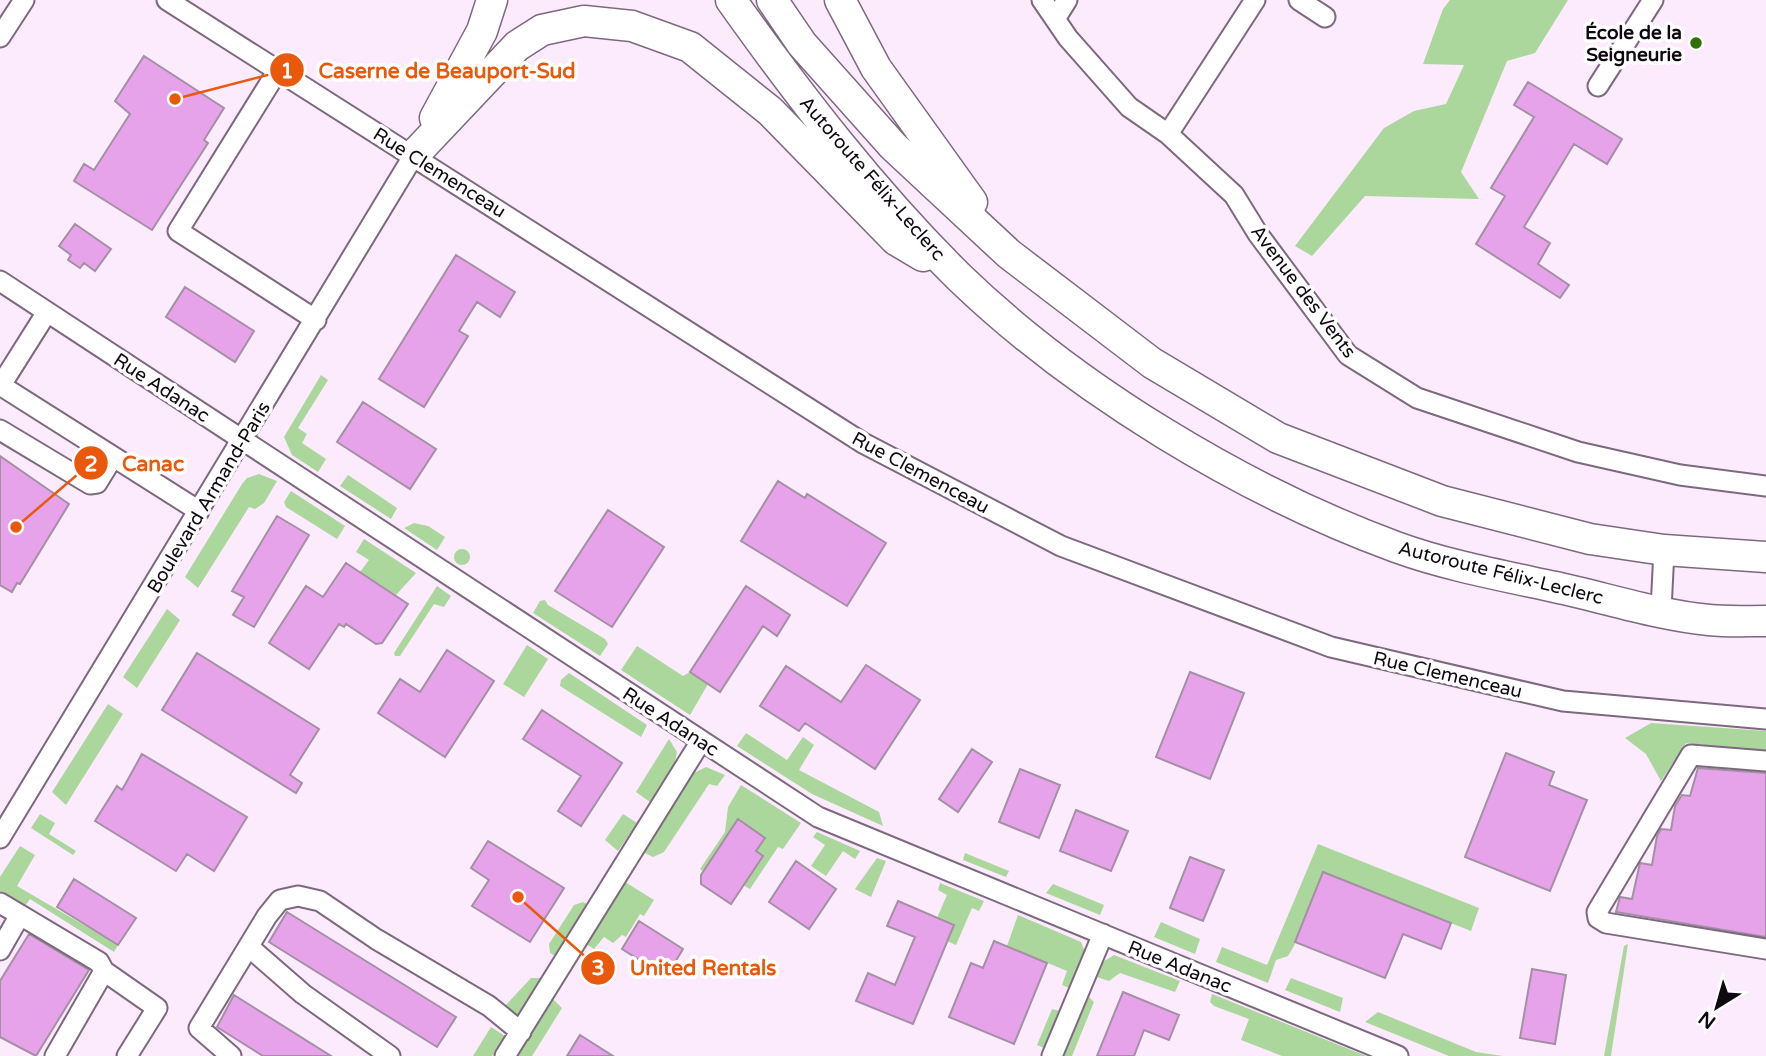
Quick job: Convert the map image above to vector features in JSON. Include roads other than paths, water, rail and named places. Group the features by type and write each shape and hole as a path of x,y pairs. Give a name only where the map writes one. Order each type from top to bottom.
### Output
{"highway":[{"path":"414,155 482,31 492,0"},
{"name":"Autoroute Félix-Leclerc","path":"731,0 789,81 887,200 960,278 1052,356 1174,439 1287,500 1398,548 1708,620 1766,621"},
{"name":"Autoroute Félix-Leclerc","path":"772,0 802,44 893,146 1009,254 1152,363 1278,438 1442,501 1590,539 1664,550 1766,557"},
{"path":"840,0 876,68 1009,254"},
{"path":"414,155 517,47 542,30 584,20 632,26 690,47 770,111 896,240 960,278"}],"street":[{"path":"0,37 24,0"},
{"name":"Rue Clemenceau","path":"167,0 863,443 1061,546 1331,647 1563,701 1766,719"},
{"name":"Avenue des Vents","path":"1042,0 1129,107 1168,134 1234,195 1258,234 1348,355 1417,398 1578,452 1680,475 1766,486"},
{"path":"1055,19 1067,0"},
{"path":"1168,134 1255,0"},
{"path":"1298,0 1325,17"},
{"path":"1598,86 1653,0"},
{"path":"278,70 178,231 316,320"},
{"name":"Boulevard Armand-Paris","path":"0,838 414,155"},
{"name":"Rue Adanac","path":"0,281 818,817 1398,1056"},
{"path":"47,312 0,385 200,511"},
{"path":"0,430 90,484 97,483 113,457"},
{"path":"1661,610 1664,550"},
{"path":"505,1056 701,741"},
{"path":"1766,761 1691,755 1597,912 1598,918 1606,923 1766,949"},
{"path":"231,1056 199,1028 280,900 298,896 320,901 376,939 489,1006 521,1031"},
{"path":"0,903 99,962 104,971 157,1007 127,1056"},
{"path":"0,950 20,915"},
{"path":"1052,1056 1103,934"},
{"path":"249,947 303,994 390,1056"},
{"path":"55,1056 104,971"}],"place":[{"name":"École de la Seigneurie","path":"1696,43"},
{"name":"Caserne de Beauport-Sud","path":"175,99"},
{"name":"Canac","path":"16,527"},
{"name":"United Rentals","path":"518,897"}]}
